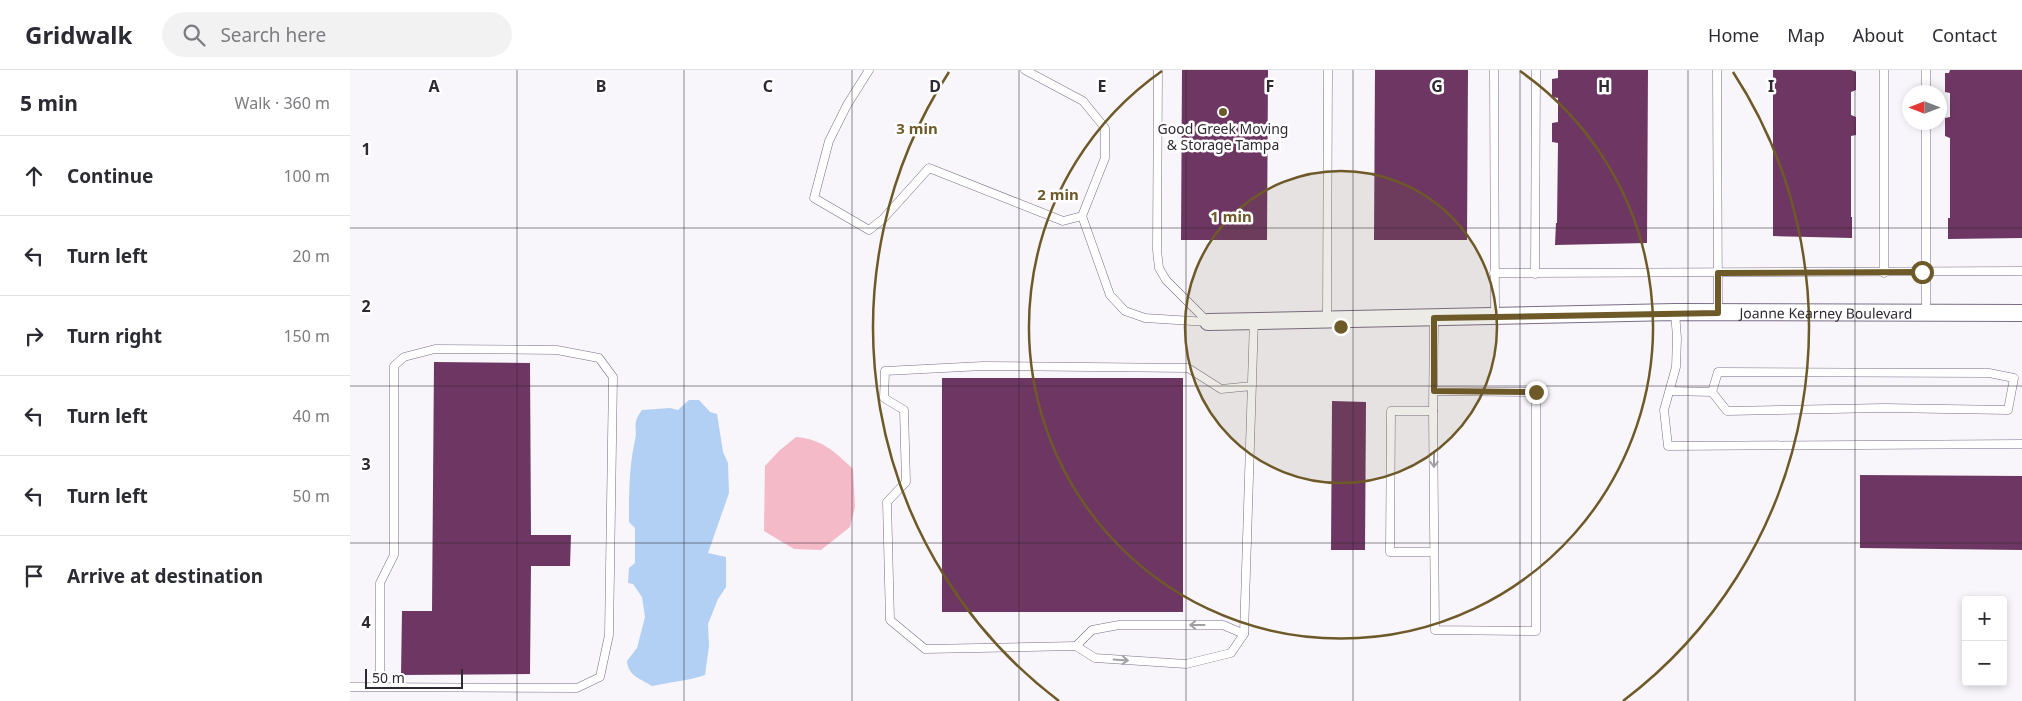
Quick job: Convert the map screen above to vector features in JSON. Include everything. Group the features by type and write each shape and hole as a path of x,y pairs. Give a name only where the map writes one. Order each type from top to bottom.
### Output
{"street":[{"name":"Joanne Kearney Boulevard","path":"1208,322 1254,319 1434,318 1676,312 2022,313"}],"lane":[{"path":"869,70 847,105 829,141 814,198 869,230 883,218 929,168 1063,221 1082,216"},
{"path":"1025,70 1083,101 1105,128 1104,158 1082,216 1110,295 1126,311 1145,318 1208,322"},
{"path":"1158,70 1159,268 1166,280 1208,322"},
{"path":"1327,318 1328,70"},
{"path":"1494,70 1495,316"},
{"path":"1535,274 1536,70"},
{"path":"1717,70 1718,313"},
{"path":"1884,70 1884,272"},
{"path":"1926,70 1926,85"},
{"path":"1926,130 1926,314"},
{"path":"1494,274 2022,271"},
{"path":"1676,312 1676,367 1664,410 1668,446 2022,444"},
{"path":"1434,318 1434,391 1434,552 1435,630 1536,631 1536,392 1434,391"},
{"path":"1252,386 1221,389 1188,368 983,366 885,371 884,398 904,410 906,473 906,482 887,502 890,620 925,649 1076,646 1095,658 1186,664 1232,653 1244,634 1252,386 1254,319"},
{"path":"350,687 577,688 600,677 609,635 613,377 599,358 557,350 435,349 404,357 394,366 394,555 380,583 380,687"},
{"path":"1718,372 1989,373 2014,378 2008,410 1884,408 1727,411 1712,392 1718,372"},
{"path":"1670,391 1712,392"},
{"path":"1434,411 1391,411 1390,552 1434,552"},
{"path":"1076,646 1092,630 1119,626 1224,625 1244,634"}],"shaded area":[{"path":"796,437 813,440 828,447 853,469 855,507 850,527 821,550 794,549 764,531 765,466"}],"water":[{"path":"689,400 699,400 710,412 717,414 723,452 728,463 729,493 708,553 726,557 726,587 718,599 708,624 709,646 705,675 652,686 632,674 627,661 637,648 645,617 642,597 633,584 628,583 629,568 635,563 635,528 629,522 629,491 636,422 642,410 670,408 678,410"}],"building":[{"path":"1182,70 1268,70 1267,240 1181,240"},
{"path":"1375,70 1468,70 1467,240 1374,240"},
{"path":"1558,70 1648,70 1647,243 1555,245 1558,143 1552,142 1552,123 1558,122 1558,98 1552,97 1552,79 1558,78"},
{"path":"1773,70 1851,70 1856,72 1856,90 1851,92 1851,115 1856,117 1856,135 1851,136 1852,238 1773,236"},
{"path":"1950,70 2022,70 2022,238 1948,239 1948,218 1950,218 1950,138 1945,136 1945,130 1947,130 1947,118 1950,117 1950,93 1947,92 1947,85 1945,85 1945,73 1949,73"},
{"path":"434,362 530,363 531,535 571,535 570,566 531,566 530,674 401,675 402,611 432,611"},
{"path":"942,378 1183,378 1183,612 942,612"},
{"path":"1332,401 1366,402 1365,550 1331,550"},
{"path":"1860,475 2022,476 2022,550 1860,548"}],"place":[{"name":"Good Greek Moving & Storage Tampa","path":"1223,112"}],"route":[{"path":"1536,392 1434,391 1434,318 1676,312 1718,313 1718,273 1922,272"}]}
